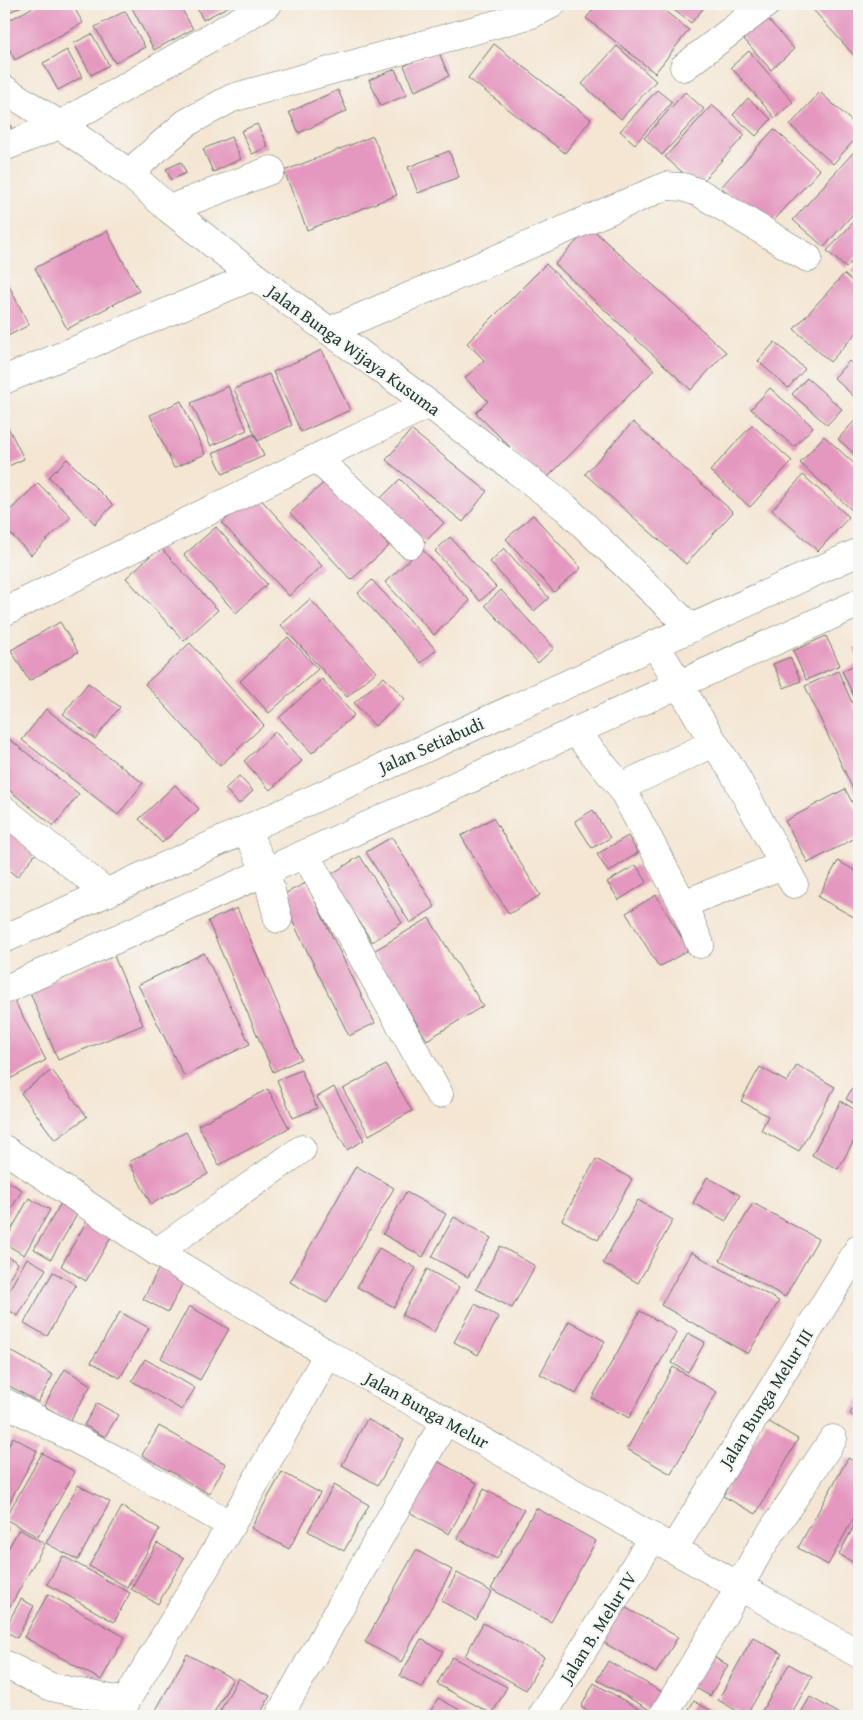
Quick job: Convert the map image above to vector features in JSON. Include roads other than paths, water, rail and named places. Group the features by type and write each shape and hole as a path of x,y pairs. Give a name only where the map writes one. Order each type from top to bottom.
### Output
{"street":[{"path":"4,147 60,125 268,4"},
{"path":"129,173 186,123 232,98 532,14 552,4"},
{"path":"684,67 766,4"},
{"name":"Jalan Bunga Wijaya Kusuma","path":"4,89 129,173 169,209 254,276 429,404 566,508 691,628"},
{"path":"169,209 271,170"},
{"path":"330,331 666,186 683,187 700,193 808,258"},
{"path":"4,380 254,276"},
{"path":"4,612 429,404"},
{"path":"316,458 410,544"},
{"name":"Jalan Setiabudi","path":"4,939 859,552"},
{"path":"4,990 859,603"},
{"path":"655,644 732,770 788,874 683,904"},
{"path":"575,731 621,787 683,904 700,944"},
{"path":"621,787 714,743"},
{"path":"4,810 107,893"},
{"path":"246,830 266,871 278,919"},
{"path":"305,854 439,1094"},
{"path":"157,1252 302,1148"},
{"name":"Jalan Bunga Melur","path":"4,1150 157,1252 328,1354 859,1654"},
{"name":"Jalan Bunga Melur III","path":"663,1542 859,1248"},
{"path":"4,1664 51,1687 122,1709 231,1525 328,1354"},
{"path":"4,1402 122,1463 231,1525"},
{"path":"279,1716 445,1421"},
{"path":"663,1716 724,1614 760,1549 834,1440"},
{"name":"Jalan B. Melur IV","path":"542,1716 663,1542"}]}
